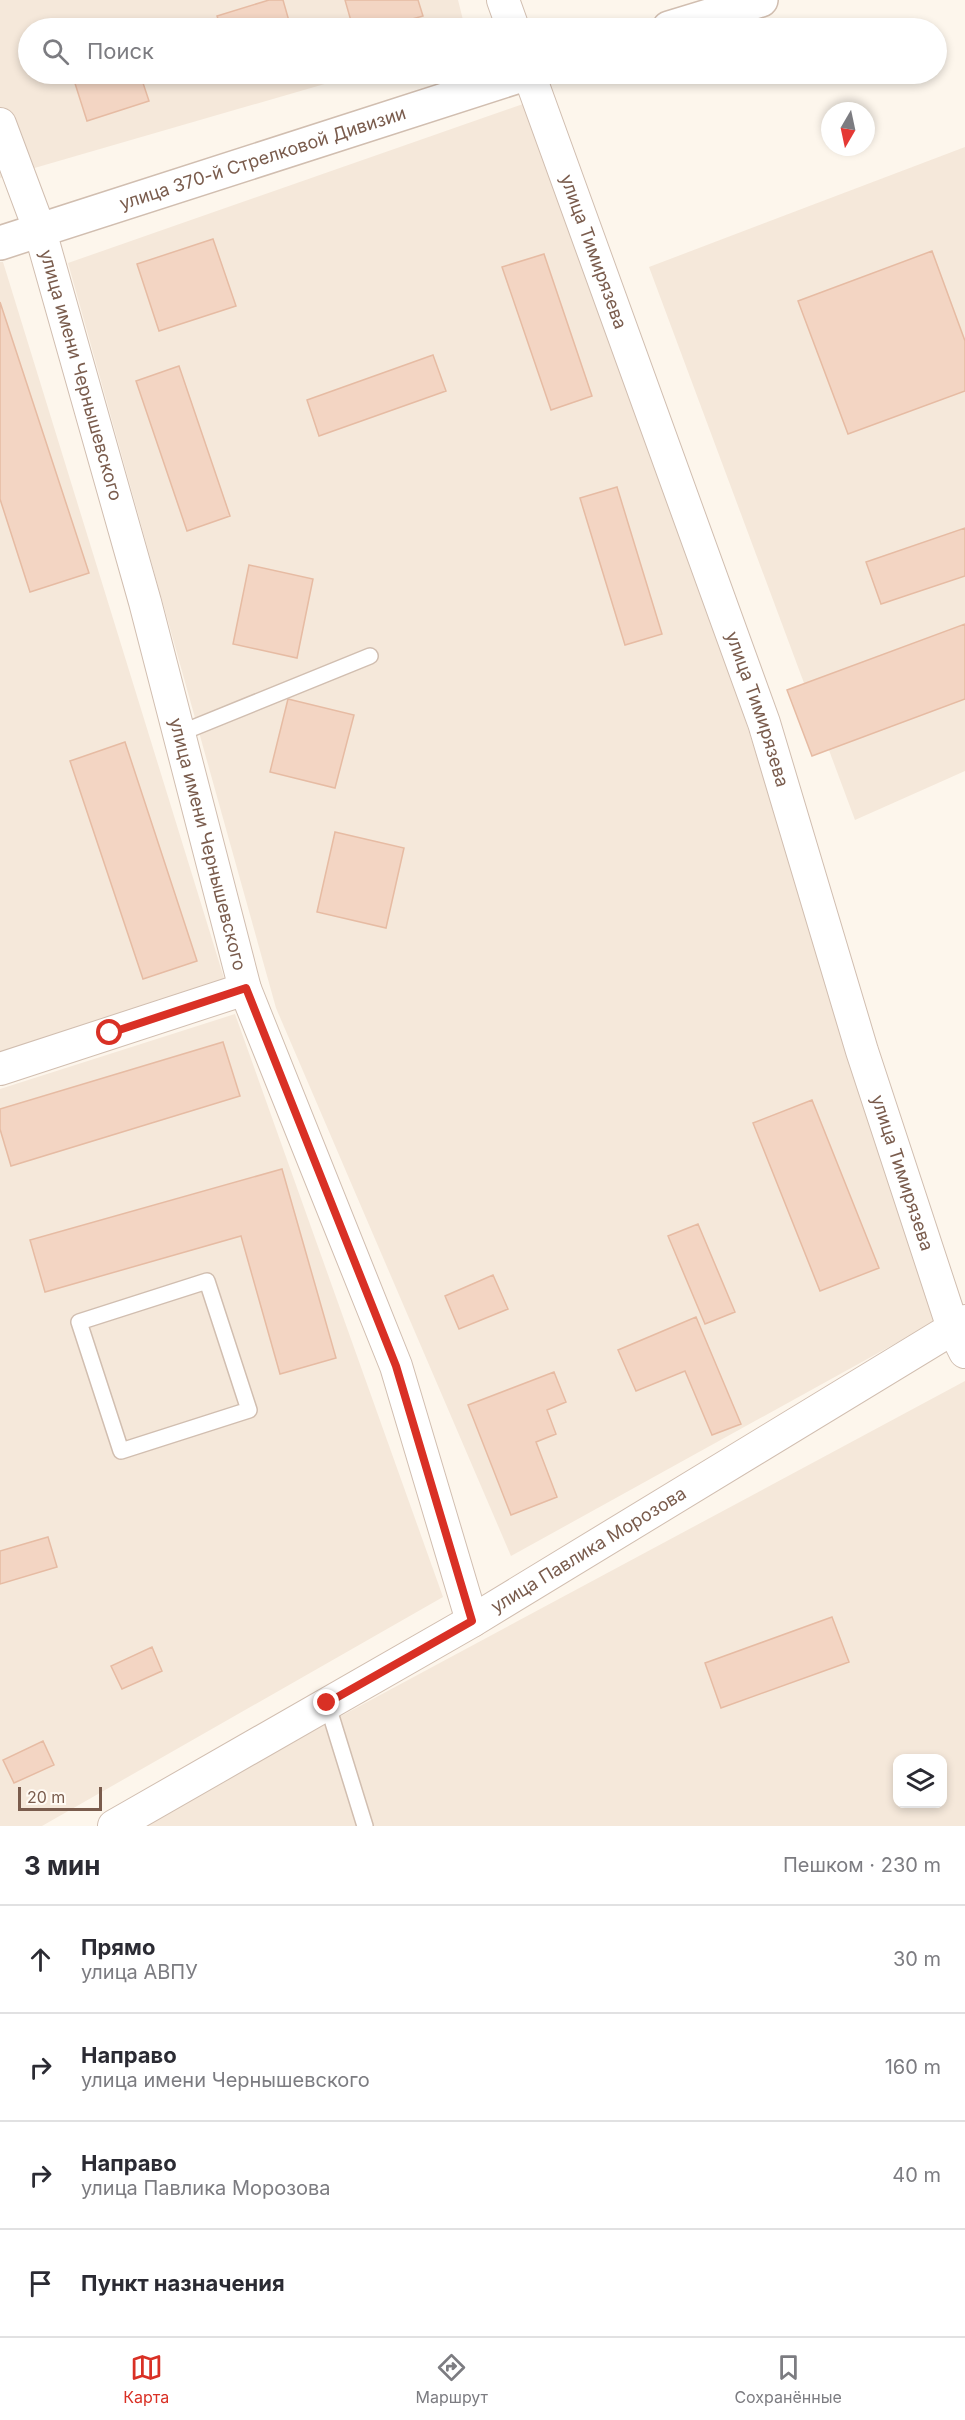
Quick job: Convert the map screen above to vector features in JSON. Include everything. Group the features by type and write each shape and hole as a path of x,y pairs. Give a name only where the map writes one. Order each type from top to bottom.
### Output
{"street":[{"path":"502,0 509,18"},
{"path":"702,18 761,0"},
{"name":"улица 370-й Стрелковой Дивизии","path":"0,243 496,84"},
{"name":"улица Тимирязева","path":"531,84 764,723 862,1050 961,1334"},
{"name":"улица имени Чернышевского","path":"0,124 39,231 145,602 246,988 396,1366 472,1621"},
{"path":"0,1069 246,988"},
{"name":"улица Павлика Морозова","path":"114,1826 472,1621 961,1334"}],"lane":[{"path":"178,734 370,656"},
{"path":"207,1281 249,1410 121,1451 80,1322 207,1281"},
{"path":"327,1703 365,1826"}],"shaded area":[{"path":"0,0 458,0 462,18 18,18 18,84 324,84 0,178"},
{"path":"523,104 714,622 936,1321 511,1556 276,1008 68,263"},
{"path":"965,147 965,771 855,820 649,267"},
{"path":"0,262 3,262 228,991 0,1059"},
{"path":"235,1014 443,1597 42,1826 0,1826 0,1089"},
{"path":"965,1381 965,1826 136,1826"}],"building":[{"path":"269,0 283,0 288,18 218,18 217,16"},
{"path":"345,0 418,0 423,16 416,18 350,18"},
{"path":"75,84 143,84 149,101 87,121"},
{"path":"213,239 236,306 159,331 137,264"},
{"path":"932,251 965,341 965,391 848,434 798,301"},
{"path":"544,254 592,396 551,410 502,267"},
{"path":"0,302 89,573 30,592 0,499"},
{"path":"433,355 446,391 319,436 307,400"},
{"path":"179,366 230,516 187,531 136,381"},
{"path":"617,487 662,634 625,645 580,498"},
{"path":"965,528 965,576 881,604 866,562"},
{"path":"249,565 313,579 297,658 233,644"},
{"path":"965,624 965,699 812,756 787,690"},
{"path":"288,699 354,715 335,788 270,772"},
{"path":"125,742 197,961 143,979 70,761"},
{"path":"335,832 404,848 386,928 317,912"},
{"path":"223,1042 240,1096 11,1166 0,1129 0,1109"},
{"path":"812,1100 879,1268 820,1291 753,1123"},
{"path":"282,1169 336,1358 280,1374 241,1236 45,1292 30,1240"},
{"path":"698,1224 735,1312 705,1324 668,1236"},
{"path":"493,1275 508,1309 459,1329 445,1296"},
{"path":"696,1317 741,1424 712,1435 685,1371 636,1391 618,1350"},
{"path":"554,1372 566,1402 547,1410 556,1434 536,1442 557,1497 511,1515 468,1405"},
{"path":"48,1537 57,1567 0,1584 0,1551"},
{"path":"832,1617 849,1662 721,1708 705,1663"},
{"path":"152,1647 162,1671 122,1689 111,1666"},
{"path":"43,1741 54,1765 14,1783 3,1760"}],"route":[{"path":"110,1033 246,988 396,1366 472,1621 327,1703"}]}
